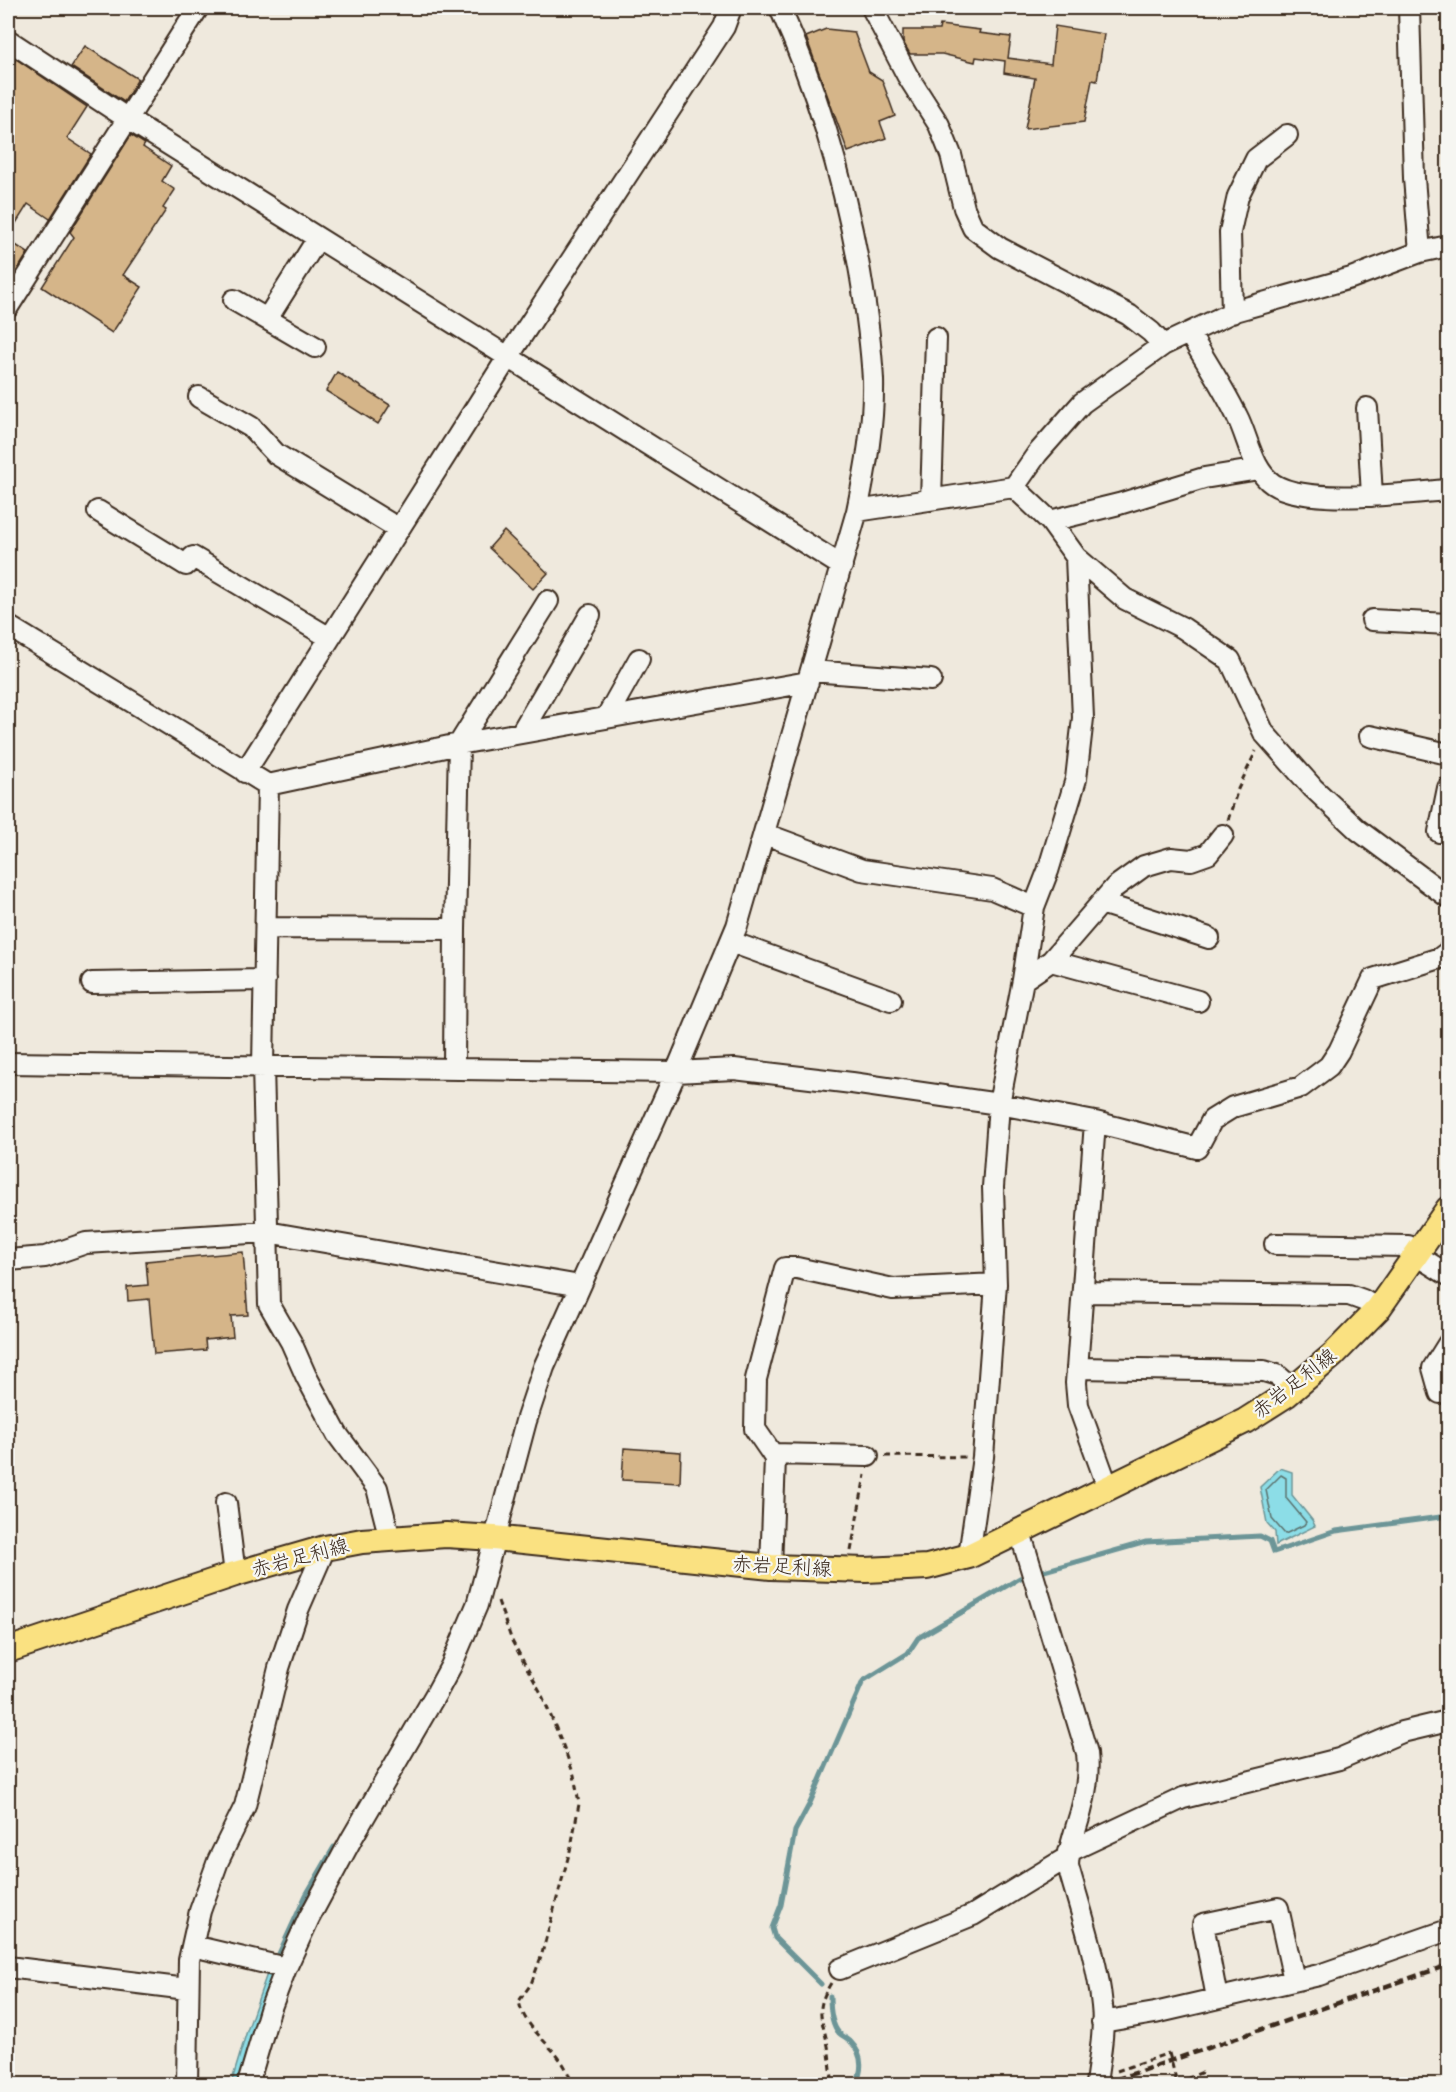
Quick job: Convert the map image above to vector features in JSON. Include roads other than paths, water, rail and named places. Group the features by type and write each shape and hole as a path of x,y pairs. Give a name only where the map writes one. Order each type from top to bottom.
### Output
{"main road":[{"name":"赤岩足利線","path":"8,1650 236,1574 325,1548 390,1539 446,1535 494,1538 771,1567 848,1569 927,1567 969,1556 1245,1421 1293,1389 1333,1355 1378,1309 1449,1209"}],"street":[{"path":"8,307 198,8"},
{"path":"245,772 508,357 724,27 731,8"},
{"path":"248,2085 270,2010 309,1918 451,1666 477,1605 526,1421 544,1367 676,1072 730,942 765,834 857,511 868,455 873,381 865,303 849,210 835,155 780,8"},
{"path":"872,8 907,75 939,125 951,155 964,208 973,228 1000,248 1129,315 1151,332 1163,345"},
{"path":"1409,8 1414,178 1420,252"},
{"path":"8,40 318,238 842,566"},
{"path":"1232,313 1230,232 1238,196 1256,159 1287,135"},
{"path":"267,319 318,238"},
{"path":"857,511 1014,487 1037,454 1082,403 1163,345 1232,313 1351,278 1420,252 1449,246"},
{"path":"234,300 315,347"},
{"path":"1189,333 1238,416 1259,469 1272,483 1292,492 1356,497 1449,490"},
{"path":"931,500 936,338"},
{"path":"198,395 251,427 276,454 399,529"},
{"path":"1367,408 1372,496"},
{"path":"1050,521 1119,504 1204,478 1259,469"},
{"path":"1014,487 1050,521 1076,557 1125,599 1183,628 1230,660 1264,733 1313,789 1358,830 1449,897"},
{"path":"98,511 186,565 193,557 330,638"},
{"path":"969,1556 982,1457 996,1284 993,1187 999,1104 1023,980 1034,907 1048,871 1076,779 1083,718 1076,557"},
{"path":"454,1069 459,744 548,601"},
{"path":"521,733 590,615"},
{"path":"1372,620 1449,624"},
{"path":"8,626 268,785 459,744 606,718 810,677 931,680"},
{"path":"606,718 639,659"},
{"path":"1370,736 1449,754"},
{"path":"268,785 263,1066 269,1304 337,1434 377,1488 390,1539"},
{"path":"1439,832 1449,788"},
{"path":"765,834 862,870 992,890 1034,907"},
{"path":"1023,980 1051,961 1115,887 1144,866 1171,858 1191,860 1208,854 1223,835"},
{"path":"1101,903 1209,938"},
{"path":"266,928 455,929"},
{"path":"730,942 891,1000"},
{"path":"8,1064 676,1072 734,1069 999,1104 1095,1122 1197,1148 1212,1120 1233,1107 1301,1086 1329,1066 1340,1051 1373,979 1440,958 1449,952"},
{"path":"1051,961 1198,1001"},
{"path":"92,983 265,980"},
{"path":"1095,1122 1076,1383 1078,1405 1108,1488"},
{"path":"8,1260 45,1257 86,1243 267,1232 580,1286"},
{"path":"1275,1244 1408,1246 1416,1256 1449,1275"},
{"path":"771,1567 775,1458 754,1429 756,1379 785,1268 797,1268 893,1289 996,1284"},
{"path":"1083,1292 1349,1295 1364,1300 1378,1309"},
{"path":"1449,1344 1433,1368 1440,1393 1449,1393"},
{"path":"1077,1368 1264,1371 1277,1375 1293,1389"},
{"path":"772,1454 868,1456"},
{"path":"226,1503 236,1574"},
{"path":"1020,1532 1087,1753 1089,1770 1086,1792 1068,1854 1068,1866 1102,2006 1096,2085"},
{"path":"188,2085 189,1960 200,1911 218,1861 244,1806 279,1668 298,1610 325,1548"},
{"path":"840,1969 973,1915 1068,1854 1183,1798 1339,1759 1402,1732 1449,1721"},
{"path":"1217,1998 1203,1924 1278,1908 1294,1980"},
{"path":"1102,2022 1294,1980 1353,1964 1449,1930"},
{"path":"193,1946 286,1968"},
{"path":"8,1967 187,1989"}],"water":[{"path":"1280,1468 1292,1472 1292,1495 1315,1526 1276,1545 1275,1532 1267,1523 1260,1487"},
{"path":"269,1968 279,1972 245,2084 231,2084 246,2034"}],"waterway":[{"path":"1037,1573 1146,1542 1260,1536 1270,1541 1274,1552 1336,1531 1448,1516"},
{"path":"821,1984 775,1938 772,1928 781,1905 795,1831 810,1803 863,1681 908,1653 918,1638 1020,1578 1028,1576"},
{"path":"277,1958 306,1895 334,1847"},
{"path":"830,1996 834,2025 839,2033 854,2046 859,2056 861,2067 856,2084"}],"railway":[{"path":"1103,2084 1448,1965"}]}
